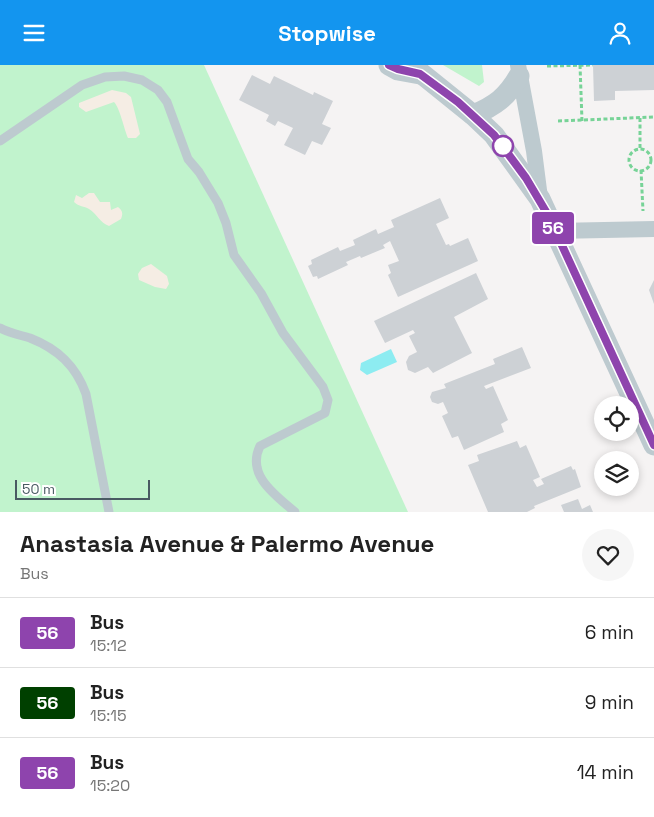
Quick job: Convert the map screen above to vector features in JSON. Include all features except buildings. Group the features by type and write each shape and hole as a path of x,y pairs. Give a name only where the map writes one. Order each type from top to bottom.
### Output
{"street":[{"path":"389,65 398,69 416,69 473,115 502,145 540,199 654,445"},
{"path":"473,115 499,102 511,89 518,70"},
{"path":"518,70 534,151 540,199"},
{"path":"555,231 654,229"}],"lane":[{"path":"0,141 82,85 105,77 124,75 142,80 158,90 167,102 188,159 199,172 218,203 226,223 234,255 261,293 284,333 323,387 328,400 325,413 260,446 255,456 256,471 270,489 295,512"},
{"path":"0,328 51,347 68,361 80,377 86,394 109,512"}],"path":[{"path":"580,65 582,121"},
{"path":"547,66 593,65"},
{"path":"558,121 654,117"},
{"path":"640,118 640,149"},
{"path":"640,149 646,150 652,158 648,167 641,170 634,169 629,161 632,152 640,149"},
{"path":"641,170 643,211"}],"green space":[{"path":"0,65 204,65 408,512 0,512"},
{"path":"443,65 482,65 484,82 479,86"}],"sand":[{"path":"112,90 126,93 131,97 140,134 136,138 128,138 114,102 86,112 79,107 79,103"},
{"path":"89,193 94,193 100,202 110,202 111,210 118,207 122,213 121,219 109,226 103,223 89,209 74,202 76,195 82,198"},
{"path":"151,264 167,276 169,284 166,289 155,287 139,280 138,274 142,268"}],"water":[{"path":"391,349 397,362 367,375 360,370 361,363"}],"bus line":[{"name":"56","path":"389,65 420,74 458,102 494,135 526,178 548,215 654,445"}]}
